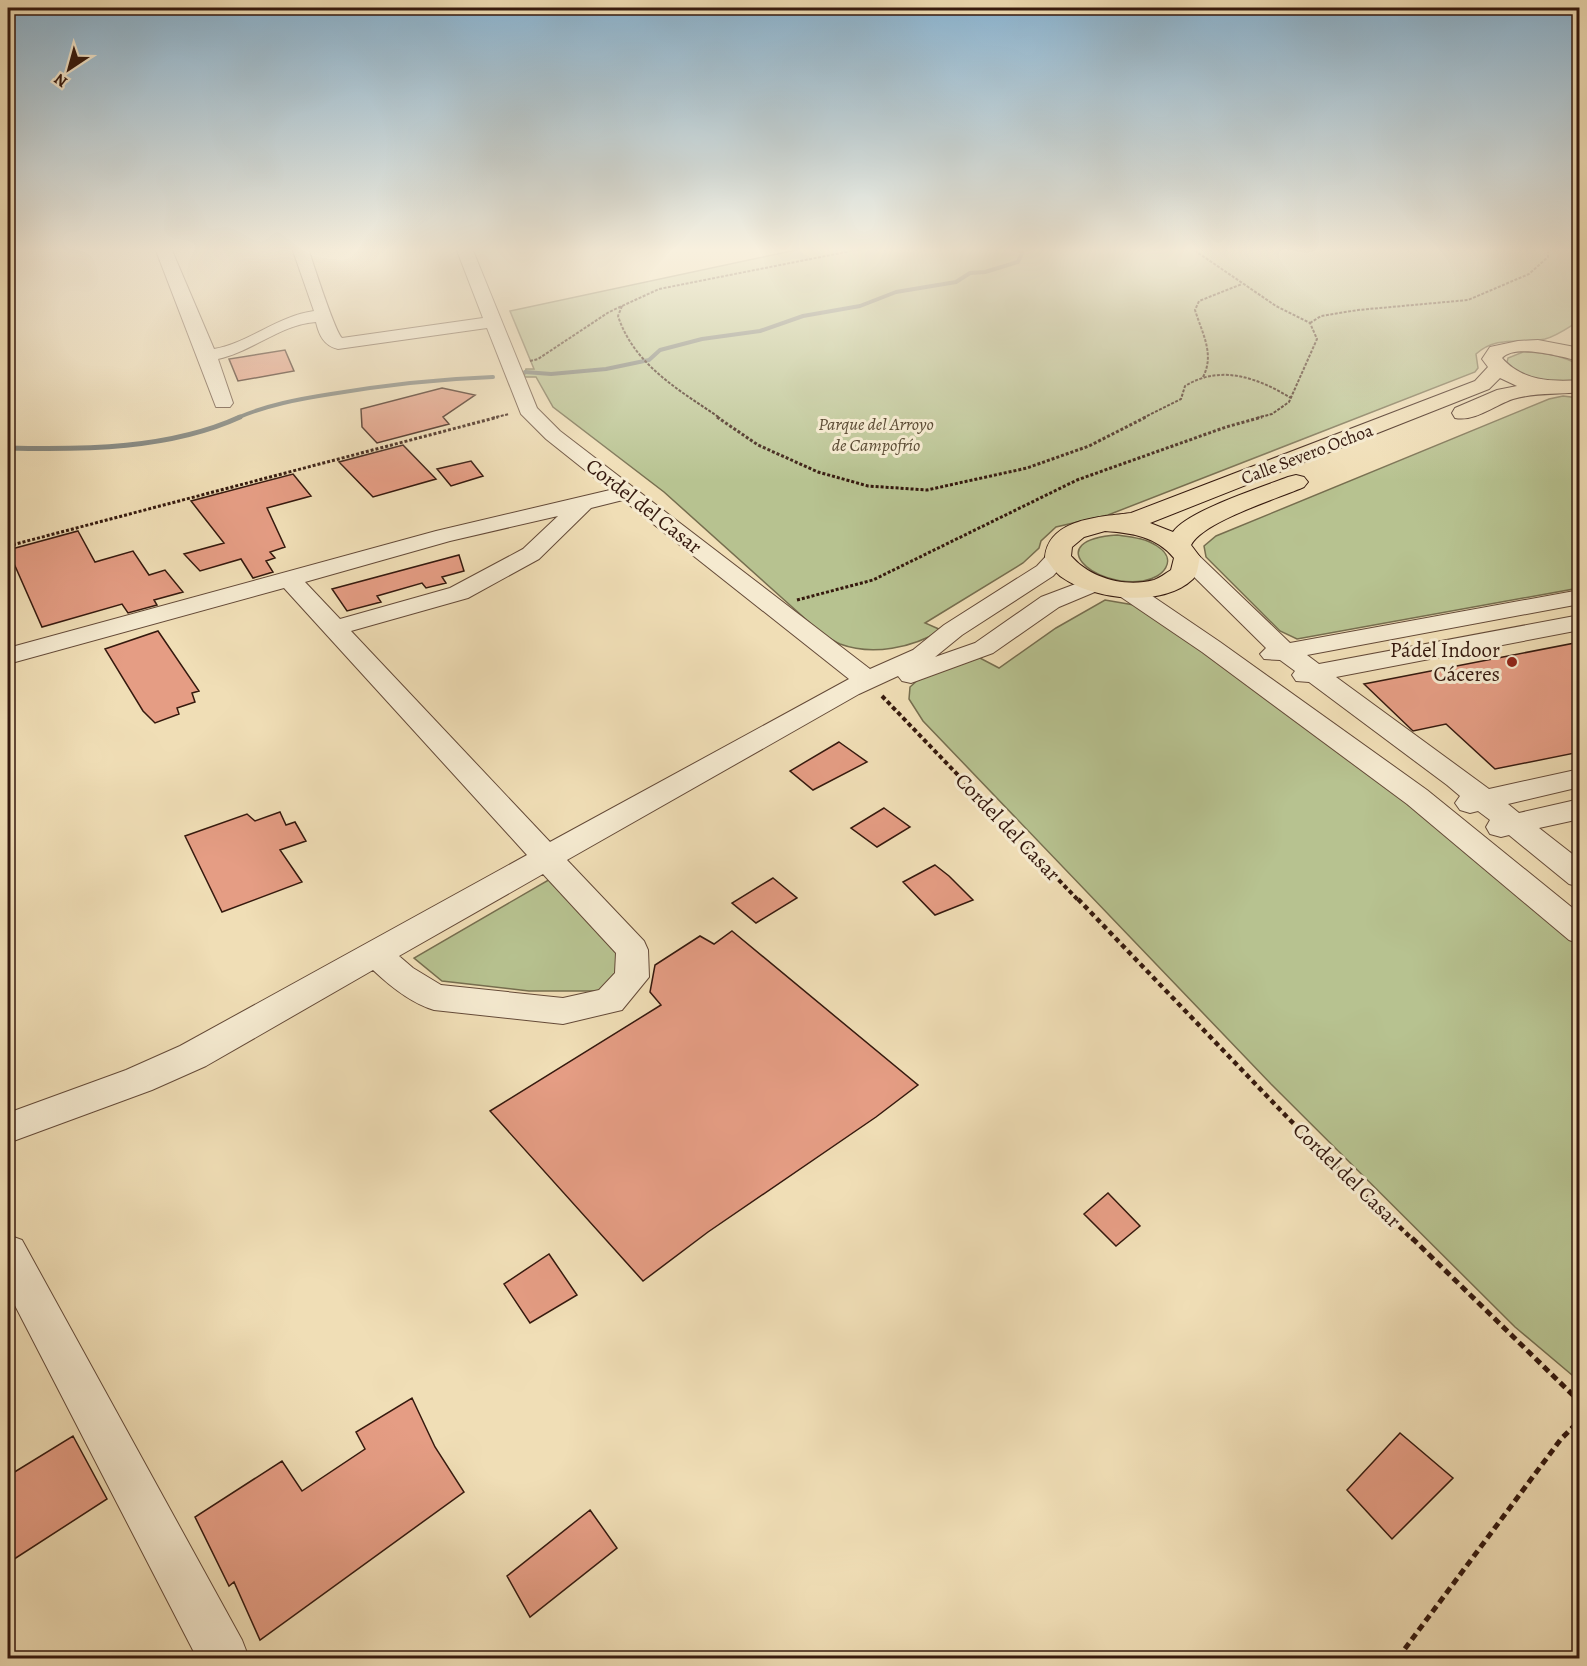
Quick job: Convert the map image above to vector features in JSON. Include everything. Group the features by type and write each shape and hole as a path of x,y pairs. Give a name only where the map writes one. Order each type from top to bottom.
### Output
{"main road":[{"path":"1575,389 1527,382 1498,369 1492,359 1497,351 1515,345 1580,340"},
{"path":"1534,345 1580,355"},
{"name":"Calle Severo Ochoa","path":"1109,524 1146,516 1460,394 1482,385 1498,369"},
{"name":"Calle Severo Ochoa","path":"1344,462 1505,395 1542,386"},
{"name":"Calle Severo Ochoa","path":"1058,557 1071,572 1094,584 1126,590 1161,587 1183,574 1182,551 1186,531 1204,520 1312,476"},
{"path":"1058,557 1059,544 1068,534 1086,526 1109,524 1135,526 1151,531 1182,551"}],"street":[{"path":"195,326 223,403"},
{"path":"207,355 228,351 281,326"},
{"path":"326,326 328,335 338,344 467,326"},
{"name":"Cordel del Casar","path":"494,326 528,410 553,435 867,680"},
{"path":"8,656 444,536 627,493"},
{"path":"334,628 459,593 531,554 584,503"},
{"path":"1182,551 1284,651 1482,799 1580,876"},
{"path":"8,1128 139,1080 193,1056 867,680 922,655 953,630 1022,588 1045,571 1058,557"},
{"path":"290,579 632,950 632,977 610,1001 563,1011 434,997 402,977 376,953"},
{"path":"867,680 895,681 984,648 1050,602 1094,584"},
{"path":"1126,590 1234,663 1436,813 1580,932"},
{"path":"1234,663 1284,651 1580,597"},
{"path":"1261,683 1580,622"},
{"path":"939,642 954,653 964,655"},
{"path":"836,656 879,659 909,654 939,642"},
{"path":"1436,813 1482,799 1580,778"},
{"path":"1466,838 1513,823 1580,809"},
{"path":"8,1253 224,1659"}],"path":[{"path":"510,368 538,359 588,326"},
{"path":"621,326 625,337 660,377 758,445 818,472 868,486 927,490 1027,468 1089,446 1180,399 1185,386 1203,376 1210,367 1210,354 1200,326"},
{"path":"774,608 873,580 1077,480 1226,427 1272,414 1291,398 1317,339 1311,326"},
{"path":"1203,376 1231,375 1272,386 1291,398"},
{"path":"8,546 483,419 528,410"},
{"name":"Cordel del Casar","path":"867,680 1288,1118 1580,1402"},
{"path":"1398,1659 1561,1439 1580,1420"}],"green space":[{"name":"Parque del Arroyo de Campofrío","path":"516,326 1571,326 1545,339 1492,344 1476,354 1478,368 1475,372 1108,515 1056,527 1023,563 925,623 941,630 905,646 879,650 852,648 820,632 664,492 553,407 536,377 524,377 526,369 534,369"},
{"path":"1523,352 1552,355 1573,362 1579,365 1579,379 1551,382 1521,374 1507,362 1508,358"},
{"path":"1563,396 1579,398 1579,588 1297,639 1280,631 1206,557 1204,546 1216,536 1549,399"},
{"path":"1117,535 1133,537 1157,546 1164,551 1167,557 1166,568 1150,579 1124,581 1092,571 1082,562 1078,554 1082,545 1094,539"},
{"path":"1105,600 1134,605 1234,673 1420,813 1579,947 1580,1366 1572,1375 1515,1327 1271,1084 923,721 909,699 910,687 921,677 962,661 980,658 999,668 1056,628"},
{"path":"552,878 616,949 622,964 602,991 529,991 442,981 414,958"}],"building":[{"path":"285,350 294,371 238,381 229,359"},
{"path":"442,388 475,395 443,417 449,424 377,443 362,427 361,409"},
{"path":"403,445 436,479 373,497 339,462"},
{"path":"471,461 483,476 451,486 437,469"},
{"path":"293,474 311,496 267,508 285,547 270,552 275,558 266,561 273,572 253,578 241,559 200,571 184,554 224,543 191,501"},
{"path":"78,531 95,562 133,551 149,575 165,570 183,592 154,600 157,605 128,613 122,604 42,627 8,550"},
{"path":"459,555 464,571 442,577 446,583 426,588 422,583 377,596 381,602 347,611 332,589"},
{"path":"158,631 199,691 192,693 195,702 177,708 179,714 155,723 143,711 105,649"},
{"path":"1580,642 1580,752 1495,769 1446,724 1413,731 1364,684"},
{"path":"839,742 867,762 813,790 790,771"},
{"path":"884,808 910,827 877,847 851,828"},
{"path":"280,812 286,825 295,822 306,841 280,850 302,882 222,912 185,836 247,814 255,821"},
{"path":"935,865 973,900 935,915 903,882"},
{"path":"773,878 797,898 756,923 732,903"},
{"path":"732,931 918,1085 876,1117 708,1232 643,1281 490,1111 661,1005 650,992 655,965 700,936 714,944"},
{"path":"1108,1193 1140,1226 1116,1246 1084,1214"},
{"path":"549,1254 577,1295 530,1323 504,1284"},
{"path":"412,1398 435,1447 464,1492 260,1640 234,1582 229,1586 195,1517 282,1461 302,1491 365,1449 356,1432"},
{"path":"1400,1433 1453,1478 1392,1539 1347,1490"},
{"path":"73,1436 107,1499 8,1563 8,1476"},
{"path":"590,1510 617,1548 530,1617 507,1576"}],"waterway":[{"path":"525,372 551,374 606,369 649,360 660,350 702,339 760,331 775,326"},
{"path":"237,418 283,403 331,394 412,383 493,377"},
{"path":"8,448 96,448 156,441 185,436 240,417"}],"place":[{"name":"Pádel Indoor Cáceres","path":"1512,662"}]}
